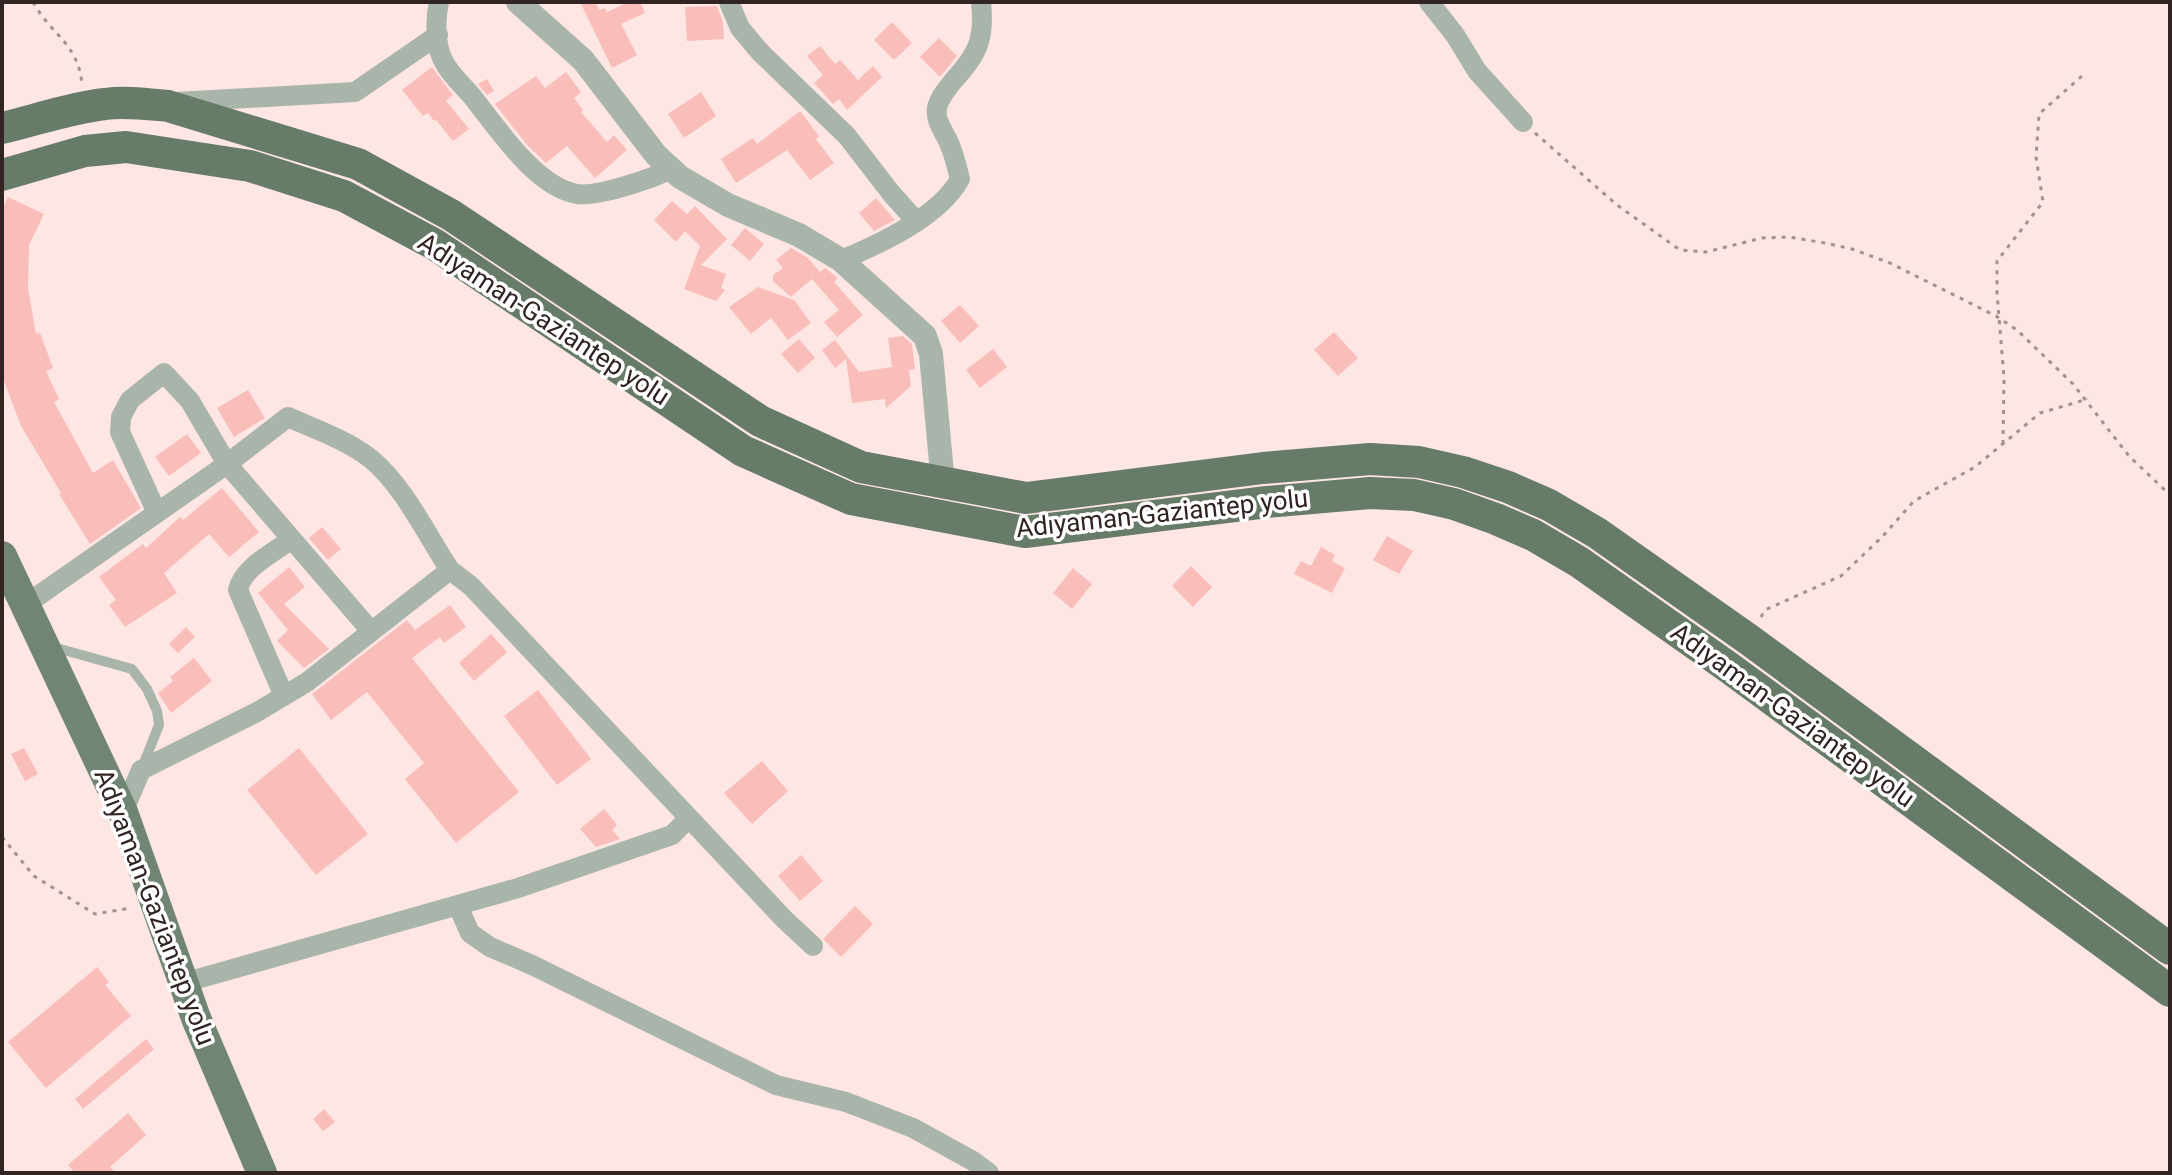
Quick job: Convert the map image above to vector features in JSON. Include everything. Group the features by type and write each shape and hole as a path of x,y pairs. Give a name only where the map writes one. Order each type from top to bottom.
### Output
{"highway":[{"name":"Adıyaman-Gaziantep yolu","path":"2,128 107,103 168,106 358,164 451,215 760,421 861,467 1026,498 1278,466 1370,459 1419,462 1463,472 1549,505 1597,533 1748,639 2170,949"},
{"name":"Adıyaman-Gaziantep yolu","path":"2,175 85,151 126,147 250,166 344,196 434,244 743,451 851,499 1025,532 1267,502 1370,493 1414,495 1454,504 1496,519 1533,535 1579,562 1716,658 2170,991"}],"main road":[{"name":"Adıyaman-Gaziantep yolu","path":"4,566 123,812 183,983 262,1173"}],"street":[{"path":"439,2 435,16 443,61 513,148 537,172 567,191 581,194 671,169"},
{"path":"518,2 583,60 656,155 671,169 728,205 799,235 841,260 925,336 931,354 943,484"},
{"path":"729,2 740,28 760,52 847,136 916,221"},
{"path":"841,260 876,245 916,221 944,201 960,179 936,110 940,98 980,45 983,24 981,2"},
{"path":"1429,2 1455,35 1477,71 1523,122"},
{"path":"145,104 355,92 438,35"},
{"path":"157,513 120,432 121,417 130,400 164,373 190,401 227,464 371,631"},
{"path":"25,605 227,464 288,417 328,434 371,459 394,484 450,570 471,586 688,819 813,946"},
{"path":"284,696 238,590 240,581 249,571 292,539"},
{"path":"123,812 141,770 307,682 450,570"},
{"path":"183,983 458,906 672,835 688,819"},
{"path":"458,906 470,933 490,947 776,1085 846,1102 913,1128 989,1173"}],"lane":[{"path":"44,645 132,669 147,689 157,711 159,725 141,770"}],"path":[{"path":"33,2 44,22 67,42 81,68 85,108"},
{"path":"2003,444 2004,378 1997,261 2043,202 2036,157 2039,114 2082,76"},
{"path":"1523,122 1605,195 1680,250 1706,252 1762,238 1789,237 1825,243 1890,263 1999,318 2017,330 2088,399 2129,456 2170,495"},
{"path":"1748,639 1765,610 1841,576 1914,501 1975,467 2040,413 2088,399"},
{"path":"2,837 34,876 95,914 155,904"}],"building":[{"path":"580,2 595,2 599,10 605,8 607,12 629,2 640,2 645,13 621,24 637,55 612,68"},
{"path":"717,6 723,22 724,39 687,41 685,7"},
{"path":"892,22 912,43 894,60 874,40"},
{"path":"939,38 957,56 940,77 920,57"},
{"path":"820,46 835,64 840,60 858,80 873,66 882,77 847,110 839,99 833,104 814,83 823,75 807,56"},
{"path":"432,67 453,95 446,101 469,129 453,141 428,113 423,116 402,90"},
{"path":"566,72 581,92 574,98 583,110 581,112 607,142 614,135 627,150 595,178 567,146 546,163 527,145 495,104 536,76 545,88"},
{"path":"487,79 494,91 487,95 478,84"},
{"path":"701,92 716,116 684,138 668,114"},
{"path":"800,111 834,163 810,180 787,150 736,183 721,159 753,138 757,144"},
{"path":"8,197 44,214 29,245 28,288 36,334 40,333 53,368 46,371 59,399 54,402 93,473 113,460 141,508 90,544 21,426 2,376 2,209"},
{"path":"876,198 895,220 874,231 859,213"},
{"path":"672,201 687,214 695,206 727,239 701,265 726,274 721,288 725,290 716,301 684,289 700,246 685,231 676,242 654,220"},
{"path":"745,228 764,244 750,261 731,245"},
{"path":"791,248 808,258 820,272 791,297 773,281 773,275 783,268 776,260"},
{"path":"825,268 838,278 834,282 863,315 837,337 824,322 839,310 812,279"},
{"path":"758,287 794,300 811,323 788,340 771,318 751,334 729,307"},
{"path":"960,305 979,326 960,343 941,321"},
{"path":"1334,332 1358,358 1338,376 1314,350"},
{"path":"903,336 912,344 915,369 909,370 911,386 886,408 885,399 852,403 846,359 835,368 822,350 835,340 859,372 892,367 888,338"},
{"path":"799,339 815,358 798,373 781,354"},
{"path":"993,349 1007,367 980,388 966,370"},
{"path":"248,390 265,418 234,437 217,408"},
{"path":"187,434 201,453 169,476 155,457"},
{"path":"222,488 259,532 229,557 209,534 164,573 177,593 125,627 109,605 116,600 99,577 143,544 146,548 180,517 183,520"},
{"path":"322,527 341,549 328,560 309,538"},
{"path":"1387,536 1413,551 1399,574 1373,560"},
{"path":"1321,547 1335,555 1332,561 1345,568 1332,593 1294,574 1301,561 1311,566"},
{"path":"1191,566 1212,587 1193,607 1172,586"},
{"path":"289,567 305,587 284,604 329,649 304,668 277,641 288,630 258,593"},
{"path":"1073,568 1092,584 1072,609 1053,593"},
{"path":"450,605 466,627 444,643 440,637 412,658 519,792 456,843 405,779 424,763 367,692 331,720 312,694 407,620 415,630"},
{"path":"186,627 195,637 178,653 169,644"},
{"path":"491,634 507,652 474,681 459,663"},
{"path":"194,658 212,681 171,713 158,693 173,681 170,677"},
{"path":"538,690 591,759 557,785 504,716"},
{"path":"24,748 38,774 25,781 11,754"},
{"path":"299,748 368,834 316,875 247,790"},
{"path":"762,761 788,791 752,824 724,793"},
{"path":"604,809 617,825 612,830 620,839 596,847 580,829"},
{"path":"801,855 823,881 800,901 778,876"},
{"path":"855,906 873,924 841,957 823,939"},
{"path":"97,967 109,982 105,985 131,1016 46,1088 8,1042"},
{"path":"146,1039 154,1049 83,1109 75,1099"},
{"path":"324,1109 335,1122 323,1131 313,1119"},
{"path":"128,1113 146,1135 110,1167 116,1173 75,1173 68,1165"}]}
